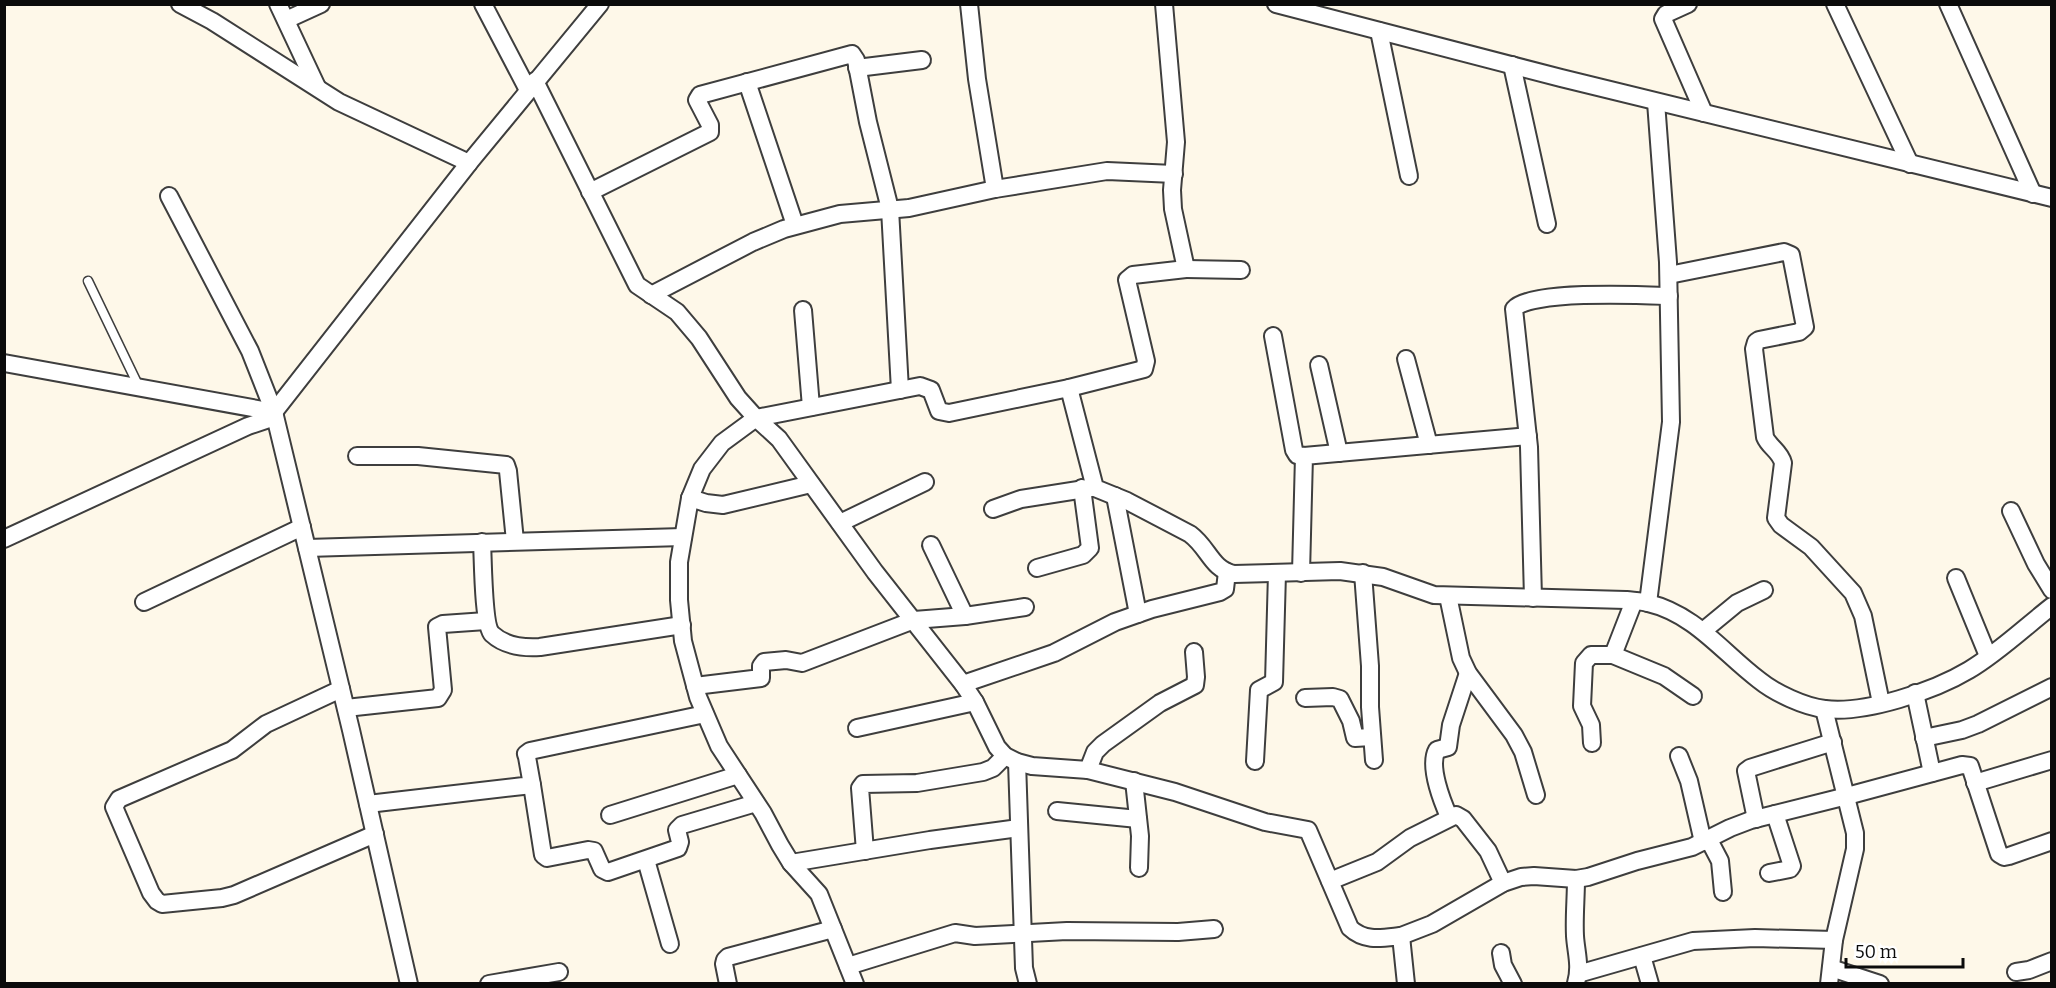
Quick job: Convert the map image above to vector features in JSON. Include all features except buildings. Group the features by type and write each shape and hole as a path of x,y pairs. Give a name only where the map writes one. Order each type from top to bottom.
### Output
{"street":[{"path":"180,4 212,21 339,102 469,163"},
{"path":"317,87 282,12 321,4"},
{"path":"483,4 532,86 590,192 637,285 677,312 699,338 738,398 779,439 875,572 963,684 975,702 997,747 1011,759 1032,766 1088,770 1175,792 1265,822 1308,830 1350,927 1356,934 1365,938 1377,939 1401,936 1432,924 1503,883 1521,877 1576,879 1692,847 1730,828 1756,819 1967,764 1970,766 1976,783 1999,855 2009,856 2052,842"},
{"path":"4,539 274,415 469,163 600,4"},
{"path":"969,4 977,78 995,189"},
{"path":"1164,4 1176,142 1173,209 1186,269"},
{"path":"1276,4 1656,102 2052,198"},
{"path":"1688,4 1664,15 1663,19 1704,113"},
{"path":"1835,4 1910,164"},
{"path":"1948,4 2033,194"},
{"path":"1379,31 1409,176"},
{"path":"590,192 707,134 711,129 697,97 848,55 855,56 868,122 890,208 900,390"},
{"path":"857,68 922,60"},
{"path":"1512,65 1547,224"},
{"path":"747,82 795,225"},
{"path":"1612,655 1641,602 1671,422 1670,296 1656,102"},
{"path":"651,295 753,242 795,225 840,214 909,208 995,189 1107,171 1174,174"},
{"path":"169,195 250,351 274,415 346,708 409,984"},
{"path":"1669,275 1784,252 1791,255 1805,327 1799,332 1759,340 1754,349 1765,437 1783,463 1776,518 1781,525 1811,547 1853,592 1863,616 1881,703"},
{"path":"855,984 819,894 791,863 719,746 695,686 681,625 679,562 690,498 702,469 722,443 756,418 926,387 931,390 939,411 949,413 1070,388 1144,369 1146,361 1127,280 1132,275 1186,269 1241,270"},
{"path":"1533,598 1528,436 1514,309 1517,306 1566,296 1670,296"},
{"path":"803,310 811,407"},
{"path":"1273,336 1294,450 1297,455 1528,436"},
{"path":"1406,359 1429,445"},
{"path":"4,363 139,387 274,415"},
{"path":"1319,365 1339,453"},
{"path":"1037,568 1083,555 1090,548 1088,488 1070,388"},
{"path":"357,456 418,456 506,465 514,541"},
{"path":"1301,573 1304,456"},
{"path":"840,523 925,482"},
{"path":"690,498 723,505 811,484"},
{"path":"993,509 1021,499 1088,488 1115,496 1190,534 1207,549 1216,566 1227,572 1341,571 1383,577 1434,595 1641,602 1674,612 1703,631 1759,681 1777,692 1824,709 1856,709 1943,684 1971,669 2052,606"},
{"path":"1115,496 1138,614"},
{"path":"2011,511 2036,564 2052,590"},
{"path":"144,602 302,527"},
{"path":"307,548 683,537"},
{"path":"482,542 486,621 492,634 506,642 528,648 540,647 681,625"},
{"path":"931,544 965,616"},
{"path":"963,684 1054,653 1115,622 1220,592 1225,589 1227,572"},
{"path":"1254,761 1259,690 1274,682 1277,573"},
{"path":"1363,573 1370,659 1371,737 1374,760"},
{"path":"1956,578 1988,656"},
{"path":"1703,631 1737,603 1764,590"},
{"path":"1448,596 1461,658 1468,672 1514,735 1523,752 1536,795"},
{"path":"695,686 761,678 764,662 786,660 802,663 914,620 965,616 1025,607"},
{"path":"346,708 438,698 443,690 437,627 443,624 486,621"},
{"path":"1088,770 1095,752 1103,744 1160,703 1195,684 1194,652"},
{"path":"1592,742 1591,725 1582,706 1584,663 1591,655 1612,655 1664,676 1693,696"},
{"path":"1449,817 1436,784 1435,756 1437,750 1448,747 1451,725 1468,672"},
{"path":"1924,738 1978,724 2052,687"},
{"path":"341,689 257,729 242,744 232,750 118,799 114,807 151,893 162,904 234,895 375,834"},
{"path":"1915,693 1932,773"},
{"path":"1305,698 1340,699 1351,721 1355,738 1371,737"},
{"path":"857,728 975,702"},
{"path":"1824,709 1856,833 1855,849 1834,940 1830,976 1880,984"},
{"path":"705,714 526,754 544,857 550,858 591,850 596,854 602,869 608,872 678,848 681,845 677,831 682,825 756,803"},
{"path":"1756,819 1746,771 1833,742"},
{"path":"1679,756 1689,781 1706,841 1720,861 1723,892"},
{"path":"1011,759 1019,828 1024,968 1028,984"},
{"path":"864,851 860,788 863,784 917,783 983,771 1011,759"},
{"path":"1976,783 2052,760"},
{"path":"610,815 738,775"},
{"path":"1134,781 1140,848 1139,868"},
{"path":"368,804 532,785"},
{"path":"1057,811 1138,819"},
{"path":"1769,873 1790,869 1792,866 1775,814"},
{"path":"1330,881 1377,862 1410,838 1456,815 1488,850 1503,883"},
{"path":"791,863 1019,828"},
{"path":"646,860 670,944"},
{"path":"1576,879 1577,979 1693,941 1755,938 1834,940"},
{"path":"728,984 724,964 728,957 833,929"},
{"path":"848,966 955,933 975,936 1067,931 1178,932 1214,929"},
{"path":"1401,936 1406,984"},
{"path":"1501,953 1503,965 1513,984"},
{"path":"1642,956 1650,984"},
{"path":"2016,972 2052,962"},
{"path":"489,984 559,972"}],"lane":[{"path":"88,281 139,387"}]}
